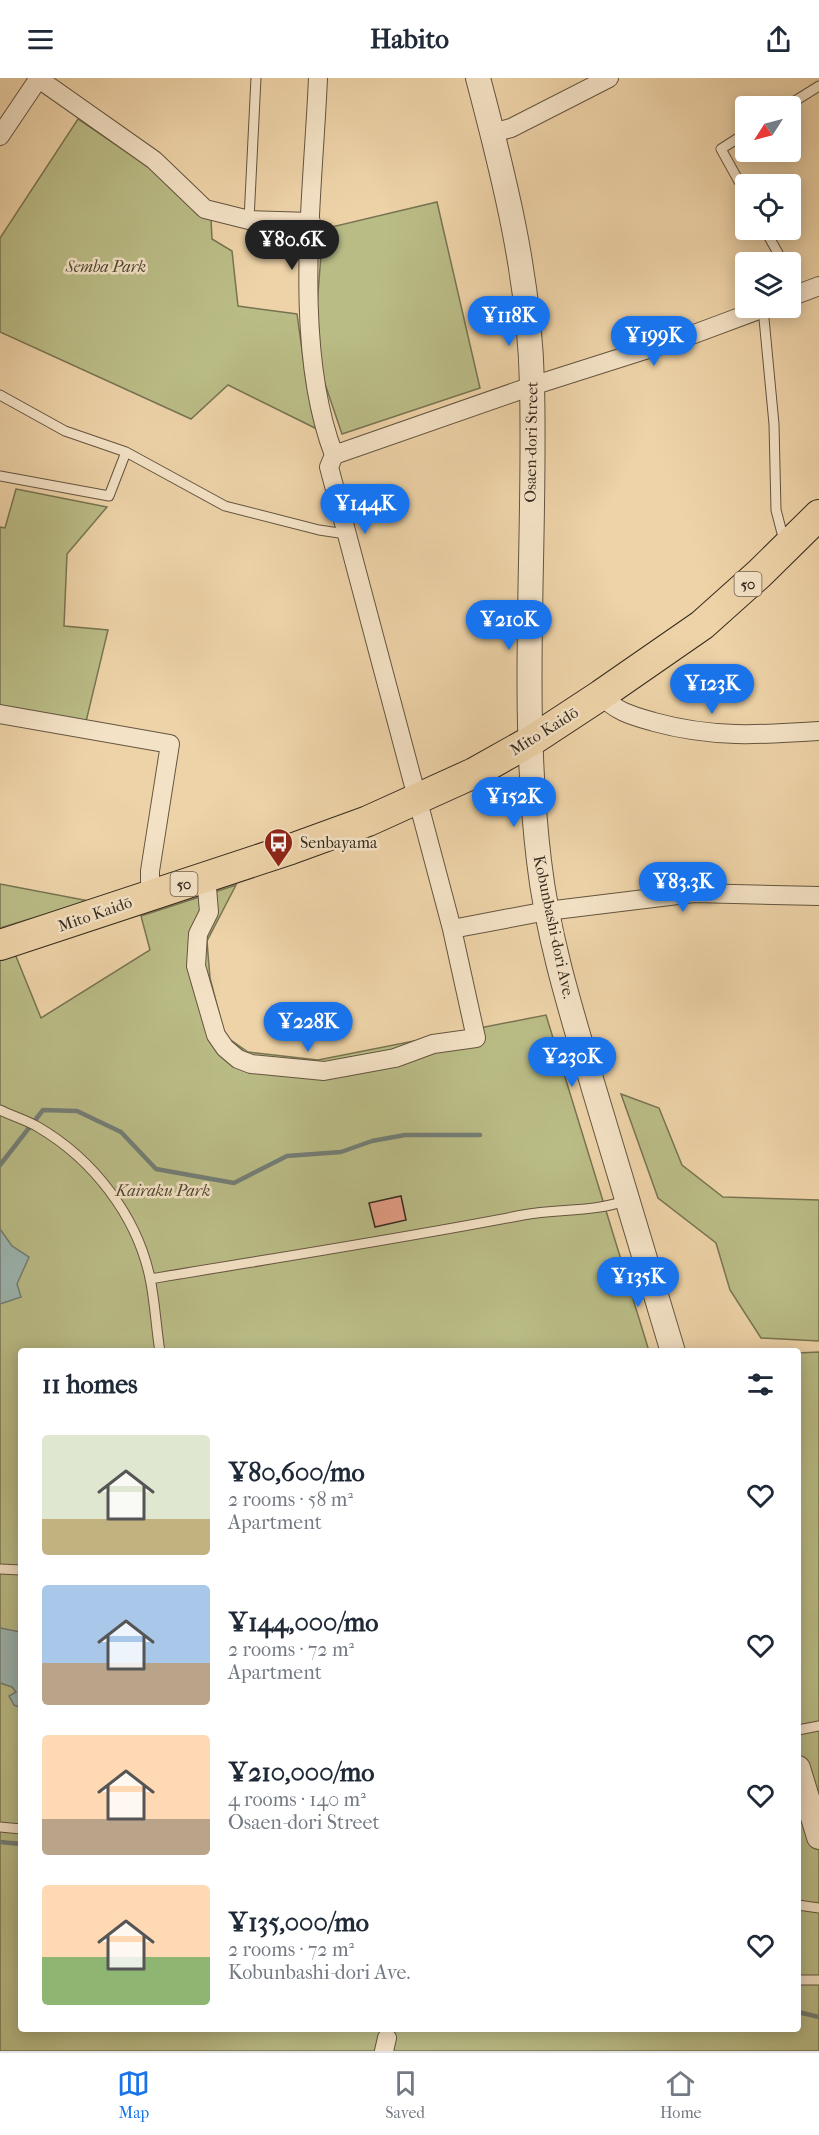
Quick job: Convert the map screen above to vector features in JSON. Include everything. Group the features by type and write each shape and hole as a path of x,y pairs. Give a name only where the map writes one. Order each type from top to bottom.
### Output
{"main road":[{"name":"50","path":"601,695 702,625 819,515"},
{"name":"Mito Kaidō","path":"0,945 291,849 416,800 474,773 531,741 601,695"}],"street":[{"path":"206,876 210,912 198,934 196,966 216,1035 225,1048 238,1059 251,1064 324,1071 395,1058 433,1044 476,1038 452,929 329,467 334,455 315,388 308,310 318,78"},
{"name":"Osaen-dori Street","path":"478,78 518,238 527,305 532,386 529,561 531,741"},
{"path":"493,133 511,128 609,78"},
{"path":"0,136 39,79 154,160 205,209 249,220 311,222"},
{"path":"801,293 819,286"},
{"path":"334,455 736,318"},
{"path":"601,695 611,706 625,713 690,732 766,735 819,731"},
{"path":"0,714 171,744 150,871 150,896"},
{"name":"Kobunbashi-dori Ave.","path":"531,741 532,798 547,911 575,1024 672,1348"},
{"path":"452,929 547,911 694,893 819,896"},
{"path":"801,1778 819,1837"}],"lane":[{"path":"249,220 256,78"},
{"path":"801,97 819,86"},
{"path":"735,140 721,149 735,174"},
{"path":"764,318 774,424 776,510 782,533 794,539"},
{"path":"0,395 65,431 126,452 225,506 319,530 346,534"},
{"path":"0,476 108,496 126,452"},
{"path":"0,1110 38,1127 79,1158 111,1192 131,1222 150,1280 159,1348"},
{"path":"150,1280 535,1213 607,1208 628,1200"},
{"path":"0,1569 18,1570"},
{"path":"801,1730 819,1726"},
{"path":"0,1827 18,1829"},
{"path":"801,1905 819,1908"},
{"path":"801,1980 819,1980"}],"green space":[{"name":"Semba Park","path":"78,119 156,172 211,219 212,239 232,251 238,306 297,314 307,386 317,429 228,385 191,419 0,332 0,238"},
{"path":"437,202 480,388 342,434 322,375 317,306 323,229"},
{"path":"16,489 107,507 67,554 64,626 108,630 84,730 0,714 0,527 5,528"},
{"path":"0,884 89,901 0,928"},
{"name":"Kairaku Park","path":"236,885 207,941 210,978 225,1036 248,1052 318,1060 546,1015 648,1348 18,1348 18,2032 801,2032 801,1353 819,1352 819,2051 0,2051 0,959 15,954 41,1018 150,950 141,916"},
{"path":"621,1094 659,1108 682,1165 723,1197 819,1200 819,1341 761,1338 730,1290 716,1243 658,1198"}],"water":[{"path":"0,1229 12,1246 29,1257 17,1284 21,1297 0,1304"},
{"path":"0,1628 18,1631 18,1707 14,1705 9,1696 16,1692 12,1687 0,1683"}],"building":[{"path":"401,1196 406,1220 375,1227 369,1203"}],"waterway":[{"path":"0,1165 43,1110 77,1111 121,1132 156,1169 234,1183 287,1156 341,1152 372,1141 405,1135 480,1135"},
{"path":"0,1842 18,1844"},
{"path":"801,2013 819,2017"}],"place":[{"name":"Senbayama","path":"279,868"}]}
